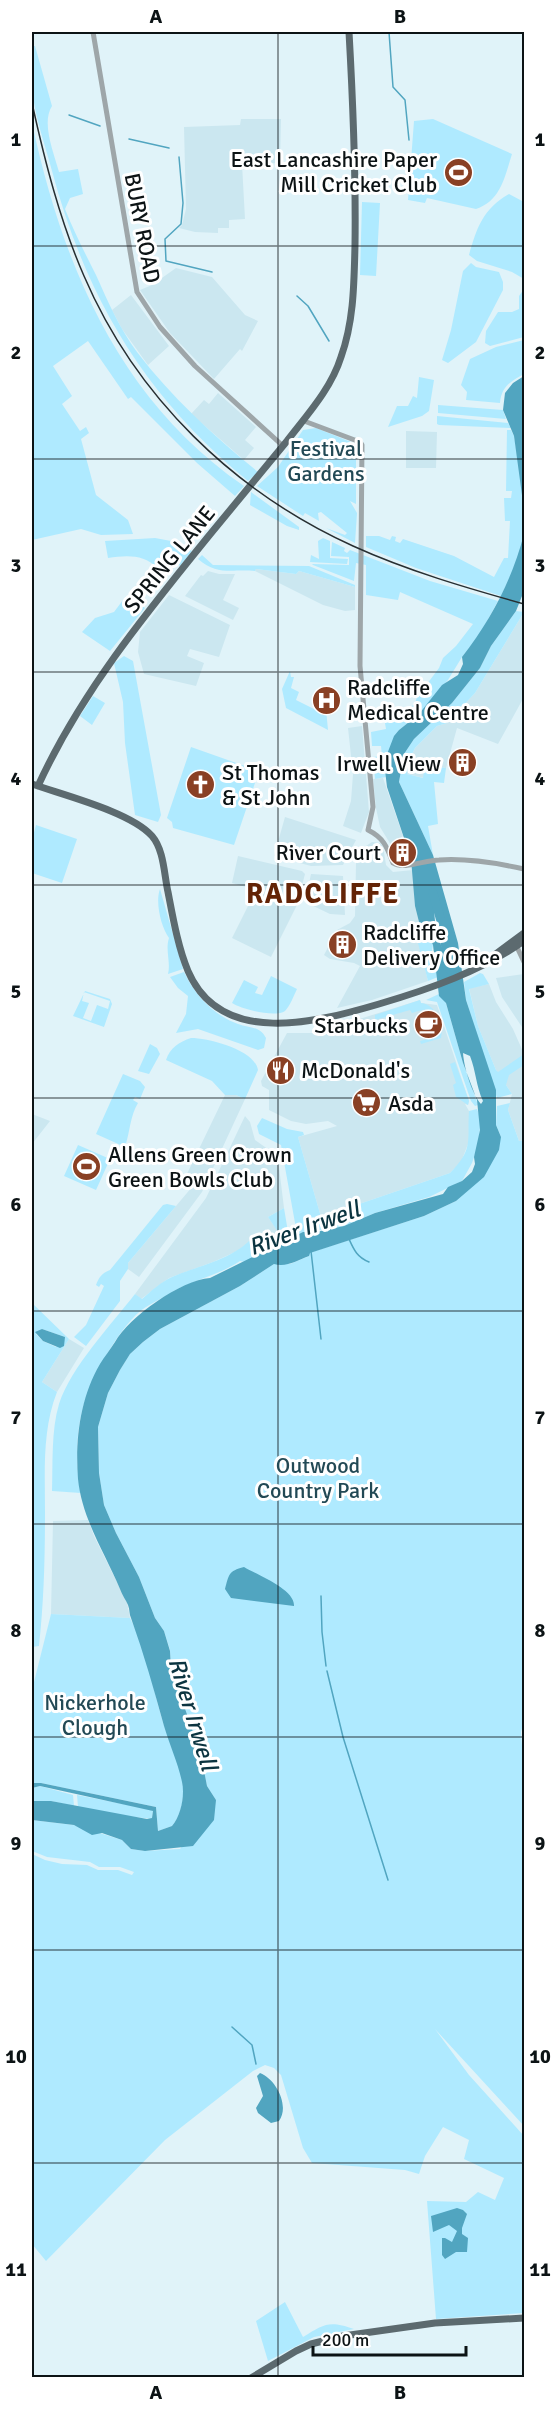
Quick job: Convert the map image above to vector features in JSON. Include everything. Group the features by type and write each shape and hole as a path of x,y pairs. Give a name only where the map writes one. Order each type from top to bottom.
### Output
{"main road":[{"name":"SPRING LANE","path":"35,785 72,719 112,659 304,420 340,362 349,333 354,278 356,188 349,32"},
{"path":"35,785 129,820 146,830 157,843 174,923 188,971 200,992 220,1010 236,1016 276,1024 310,1022 361,1010 432,988 466,973 519,943"},
{"path":"481,965 506,953 519,943 525,933"},
{"path":"251,2378 311,2344 343,2336 435,2323 525,2318"}],"street":[{"name":"BURY ROAD","path":"93,32 137,291 148,311 180,350 214,385 283,446"},
{"path":"304,420 360,442 362,494 360,666 373,807 368,830 383,840 389,848 395,865 437,860 484,862 525,869"},
{"path":"519,943 525,956"},
{"path":"519,943 525,962"},
{"path":"506,953 525,962"}],"shaded area":[{"path":"241,119 281,119 280,163 242,164 245,219 229,220 229,228 218,228 218,233 195,232 179,228 186,209 184,127 240,125"},
{"path":"176,268 212,277 245,315 258,321 242,351 240,349 214,379 170,333 140,290 152,285"},
{"path":"131,295 169,346 148,365 122,329 112,310"},
{"path":"524,376 524,510 514,436 503,410 505,393 513,383"},
{"path":"218,393 256,427 245,440 254,448 244,460 191,414 204,400 209,404"},
{"path":"406,431 437,432 436,468 406,468"},
{"path":"524,534 524,591 516,611 491,646 480,668 452,703 414,739 404,754 399,782 433,855 458,943 466,1000 496,1090 496,1125 501,1137 499,1150 484,1177 456,1201 424,1216 310,1253 309,1256 292,1263 274,1264 240,1286 160,1329 130,1354 108,1393 98,1427 99,1473 104,1505 139,1577 155,1618 164,1631 170,1651 171,1668 201,1755 207,1786 216,1800 214,1820 193,1846 145,1851 131,1849 122,1840 102,1833 92,1835 74,1825 32,1820 32,1801 51,1801 147,1819 152,1818 153,1811 40,1786 32,1788 32,1783 156,1807 158,1831 172,1826 178,1817 183,1799 180,1775 129,1607 95,1536 80,1494 77,1449 80,1420 93,1377 103,1359 122,1332 144,1311 185,1285 210,1278 303,1232 316,1232 344,1226 375,1213 443,1194 448,1187 462,1181 472,1172 480,1130 475,1095 481,1104 483,1101 470,1056 463,1053 467,1073 446,1003 439,996 433,945 425,927 420,926 415,906 411,859 387,787 384,762 394,736 399,730 419,714 442,685 458,675 463,664 462,657 482,629 499,599","holes":["435,904 447,932 448,959 437,933"]},
{"path":"256,569 296,574 299,571 355,587 355,610 345,611 323,605 255,571"},
{"path":"208,571 235,574 223,600 239,608 233,620 185,596 201,575 203,576"},
{"path":"169,595 230,625 219,657 190,649 187,656 204,663 196,686 144,674 138,652 140,632"},
{"path":"524,612 524,697 498,744 457,728 446,768 425,765 424,778 407,774 410,758 415,748 437,726 447,723 475,693"},
{"path":"362,726 369,812 361,833 343,826 351,801 353,774 348,728"},
{"path":"383,778 403,836 391,845 380,827 376,808 373,779"},
{"path":"285,817 356,840 343,865 311,866 274,856"},
{"path":"372,842 383,846 386,865 393,872 413,870 415,906 420,926 415,928 428,981 372,1000 337,1008 360,966 330,959 324,955 337,930 350,923 355,916 356,863 363,848"},
{"path":"238,856 302,871 305,874 297,905 271,957 232,938 256,890 232,883"},
{"path":"311,874 343,876 345,915 330,914 305,902"},
{"path":"524,974 524,1030 502,997 496,978"},
{"path":"489,984 524,1054 524,1140 519,1141 508,1110 512,1094 496,1070 478,1026 469,988"},
{"path":"420,1000 421,1003 437,1005 469,1101 468,1105 465,1104 469,1111 470,1139 461,1162 450,1173 321,1217 298,1137 337,1126 328,1121 306,1124 291,1121 269,1110 269,1090 262,1086 261,1081 287,1033 315,1033"},
{"path":"225,1095 236,1095 245,1099 202,1192 139,1277 128,1269 128,1263 192,1187 184,1180"},
{"path":"32,1114 50,1121 32,1144"},
{"path":"245,1116 250,1122 255,1140 278,1159 284,1208 268,1217 282,1237 263,1249 254,1237 244,1248 169,1278 141,1299 135,1294 206,1198"},
{"path":"42,1329 65,1337 64,1346 60,1348 43,1341 35,1332"},
{"path":"69,1339 84,1348 57,1392 42,1382"},
{"path":"88,1520 127,1602 130,1618 51,1614 53,1521"},
{"path":"244,1567 282,1588 293,1600 294,1606 231,1598 225,1589 229,1577 235,1570"},
{"path":"260,2073 271,2081 280,2094 283,2108 279,2121 271,2123 258,2113 256,2108 263,2096 257,2076"},
{"path":"457,2208 467,2214 462,2234 468,2238 467,2252 456,2252 445,2259 442,2255 442,2238 452,2242 457,2231 449,2225 433,2232 431,2216"}],"green space":[{"path":"32,46 35,46 52,106 48,129 59,172 78,169 83,194 70,198 65,209 115,315 137,352 164,385 258,472 248,481 211,449 179,415 124,342 102,303 82,261 66,217 40,129 31,82"},
{"name":"East Lancashire Paper Mill Cricket Club","path":"433,119 512,154 501,187 497,194 484,205 476,209 427,198 425,203 408,200 414,121"},
{"path":"32,123 61,228 80,278 103,326 130,371 162,413 200,452 244,486 235,496 197,463 131,397 128,399 88,341 53,366 72,396 62,404 80,431 86,427 89,433 81,439 96,495 128,520 133,534 101,535 81,529 32,540"},
{"path":"509,194 524,202 524,279 512,272 477,261 469,255 482,220 493,206"},
{"path":"362,202 380,203 376,276 360,275"},
{"path":"471,263 476,267 499,272 503,290 476,342 448,363 442,360 451,330 463,271"},
{"path":"524,289 524,337 490,346 485,343 486,331 498,312 512,312 519,309 519,296"},
{"path":"524,340 524,374 508,385 502,393 500,403 466,400 467,392 461,385 470,359 496,347"},
{"path":"419,377 434,380 429,411 422,416 388,427 397,406 408,406 413,396 417,398"},
{"path":"438,405 503,410 506,419 438,413"},
{"path":"437,416 508,423 511,428 439,425"},
{"name":"Festival Gardens","path":"316,428 356,444 356,504 350,501 357,513 355,543 326,528 345,535 347,533 321,512 318,513 319,521 305,513 303,516 257,486 278,467 303,430"},
{"path":"507,430 511,430 514,436 523,485 525,522 515,566 501,596 416,568 366,547 366,536 379,536 390,540 392,536 396,537 395,541 400,543 403,539 454,556 494,577 504,558 508,558 510,521 505,521 504,498 511,498 512,491 506,491"},
{"path":"251,492 299,527 299,530 287,526 250,505"},
{"path":"155,538 171,541 192,551 180,566 167,556 158,568 141,558 122,556 108,558 105,541"},
{"path":"323,538 330,541 330,558 348,559 347,564 310,562 311,555 319,559 318,541"},
{"path":"332,542 345,548 344,551 347,553 350,550 430,581 498,601 479,636 462,657 448,680 419,714 399,730 384,762 386,777 375,779 373,757 382,756 381,746 372,746 371,732 386,729 383,712 403,710 414,705 418,695 425,696 424,688 439,668 443,658 456,646 473,624 400,592 398,600 366,595 366,565 356,563 354,581 313,565 349,565 349,557 331,556"},
{"path":"202,555 213,565 309,566 355,585 355,587 299,571 296,574 256,569 255,571 218,570 198,559"},
{"path":"126,596 145,608 110,651 82,632 95,618 114,612"},
{"path":"516,611 524,612 475,693 447,723 437,726 415,748 410,758 407,774 423,778 425,765 446,768 444,783 434,782 438,824 428,826 433,855 399,782 404,754 414,739 452,703 480,668 491,646"},
{"path":"124,656 133,661 161,815 158,822 135,815 125,743 123,702 114,663"},
{"path":"290,671 291,677 294,677 291,688 299,692 296,700 316,710 326,709 328,730 286,708 282,689"},
{"path":"93,696 105,703 92,725 80,716"},
{"path":"191,747 259,771 234,845 173,828 172,822 167,818"},
{"path":"36,825 77,839 62,883 32,873 32,840"},
{"path":"160,889 183,969 168,974 169,938 160,914 158,901"},
{"path":"425,927 433,945 438,977 428,981 414,928"},
{"path":"184,972 199,996 213,1010 238,1024 261,1031 266,1038 264,1048 258,1050 198,1029 176,1033 186,1014 188,996 170,977"},
{"path":"480,973 489,984 469,989 478,1026 496,1070 498,1072 524,1054 524,1065 509,1075 506,1085 512,1094 497,1098 466,1000 464,982"},
{"path":"271,976 297,989 285,1011 274,1014 266,1013 232,1003 244,980 258,987 255,993 262,995"},
{"path":"84,992 110,999 112,1004 104,1027 73,1016 84,994 82,1001 89,1003 83,1018 91,1021 97,1005 108,1009 110,1001"},
{"path":"439,994 446,1003 478,1105 475,1106 471,1101 437,1002 426,1000"},
{"path":"420,1000 421,1003 431,1007 438,1016 441,1038 421,1044 420,1041 436,1037 439,1031 434,1014 429,1010 412,1013 410,1010 375,1020 375,1015"},
{"path":"191,1038 230,1046 255,1063 258,1070 245,1099 236,1095 225,1095 212,1081 166,1060 176,1046"},
{"path":"150,1044 157,1048 160,1054 149,1074 138,1071"},
{"path":"455,1062 469,1101 468,1105 456,1097 453,1085 456,1083 450,1064"},
{"path":"123,1074 140,1081 145,1087 140,1099 135,1097 133,1100 138,1103 125,1147 96,1134"},
{"name":"Outwood Country Park","path":"510,1103 508,1110 519,1141 524,1140 524,1721 521,1732 524,1772 524,2126 435,2029 469,2075 524,2136 524,2313 436,2319 427,2201 466,2202 478,2192 495,2200 504,2178 464,2159 469,2140 443,2127 425,2156 419,2174 405,2170 312,2163 303,2148 281,2075 274,2068 265,2065 253,2071 165,2140 46,2261 32,2244 32,1854 62,1864 87,1865 98,1870 118,1870 132,1875 134,1872 120,1867 99,1867 90,1862 47,1857 32,1851 32,1820 74,1825 122,1840 131,1849 145,1851 180,1849 216,1800 207,1786 201,1755 171,1668 170,1650 164,1631 155,1618 139,1577 104,1505 99,1473 98,1427 108,1393 130,1354 143,1342 160,1329 240,1286 274,1264 290,1264 309,1256 309,1253 424,1216 456,1201 501,1137 496,1125 497,1106"},
{"path":"477,1109 481,1119 478,1146 462,1181 429,1197 375,1213 344,1226 297,1234 281,1145 259,1134 257,1126 262,1118 287,1129 303,1132 304,1135 298,1137 321,1217 450,1173 463,1157 468,1144 469,1111"},
{"name":"Allens Green Crown Green Bowls Club","path":"78,1145 110,1159 96,1190 64,1176"},
{"path":"163,1205 176,1206 128,1263 128,1269 120,1281 120,1301 86,1346 74,1337 86,1325 104,1286 96,1285 98,1280 110,1270"},
{"path":"284,1208 289,1238 245,1262 240,1261 174,1291 146,1307 126,1326 99,1369 82,1411 77,1452 81,1493 52,1491 53,1447 59,1404 82,1361 135,1294 142,1299 168,1279 236,1251 254,1236 263,1248 282,1238 268,1217"},
{"path":"32,1303 69,1339 42,1382 57,1392 52,1406 45,1451 41,1629 39,1646 32,1647","holes":["42,1329 65,1337 56,1347 43,1341 36,1334"]},
{"name":"Nickerhole Clough","path":"51,1614 130,1618 141,1644 182,1779 181,1807 172,1826 158,1831 156,1807 32,1783 32,1690"},
{"path":"40,1786 73,1795 74,1806 51,1801 32,1801 32,1788"},
{"path":"77,1795 149,1809 153,1811 152,1819 78,1807"},
{"path":"285,2302 303,2337 316,2329 332,2324 354,2329 314,2337 268,2361 256,2321"}],"waterway":[{"path":"389,32 393,87 405,100 409,140"},
{"path":"69,115 100,126"},
{"path":"129,139 169,148"},
{"path":"179,157 183,203 181,224 165,239 166,261 212,272"},
{"path":"297,296 308,306 329,341"},
{"name":"River Irwell","path":"433,893 450,970"},
{"path":"349,1239 356,1253 369,1262"},
{"path":"311,1251 321,1339"},
{"path":"321,1596 326,1666"},
{"path":"327,1671 343,1737 388,1880"},
{"path":"232,2027 252,2045 256,2064"}],"tram line":[{"path":"32,103 54,191 84,276 131,362 193,436 229,469 268,498 309,524 353,546 416,571 524,604"}],"place":[{"name":"East Lancashire Paper Mill Cricket Club","path":"458,172"},
{"name":"Radcliffe Medical Centre","path":"326,700"},
{"name":"Irwell View","path":"462,763"},
{"name":"St Thomas & St John","path":"201,785"},
{"name":"River Court","path":"402,852"},
{"name":"Radcliffe Delivery Office","path":"342,945"},
{"name":"Starbucks","path":"429,1025"},
{"name":"McDonald's","path":"280,1070"},
{"name":"Asda","path":"367,1103"},
{"name":"Allens Green Crown Green Bowls Club","path":"87,1167"}],"district":[{"name":"RADCLIFFE","path":"323,893"}]}
